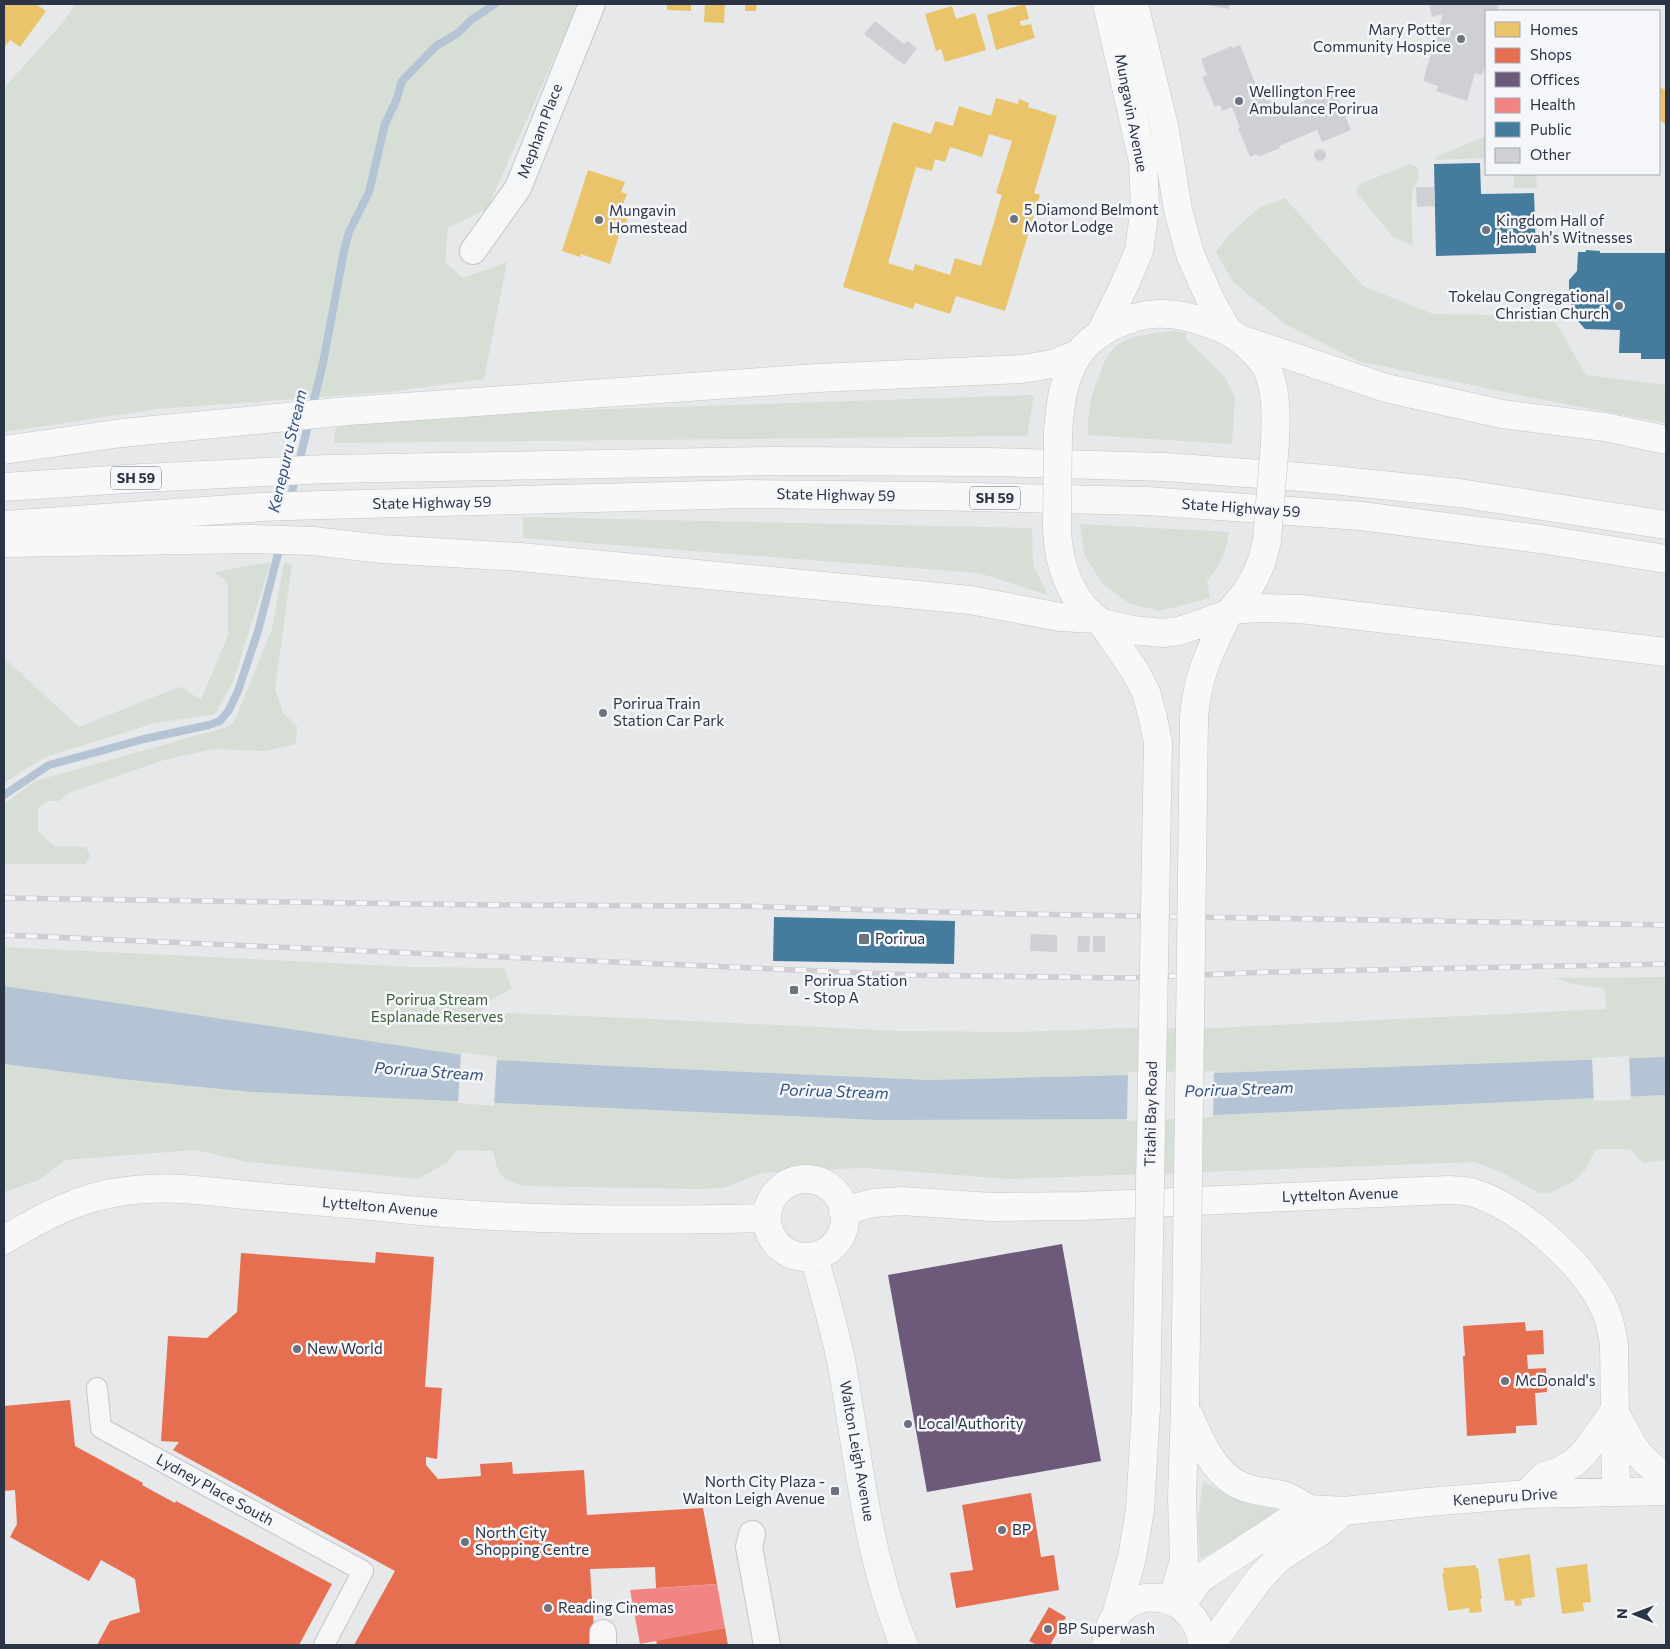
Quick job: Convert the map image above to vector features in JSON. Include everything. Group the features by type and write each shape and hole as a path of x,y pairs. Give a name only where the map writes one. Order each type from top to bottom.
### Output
{"main road":[{"name":"Mungavin Avenue","path":"1100,334 1124,286 1139,250 1146,207 1143,161 1107,4"},
{"name":"Mungavin Avenue","path":"1134,4 1165,130 1178,210 1190,254 1210,299 1235,335"},
{"path":"4,450 122,433 348,411 807,379 1022,369 1052,364 1078,354 1100,334 1124,320 1143,315 1168,313 1189,316 1235,335 1386,388 1502,414 1605,427 1666,440"},
{"path":"1177,1603 1184,1561 1182,1498 1185,1408 1194,718 1196,696 1206,660 1230,612 1246,592 1262,561 1267,540 1274,442 1275,404 1268,369 1235,335"},
{"name":"Titahi Bay Road","path":"1078,354 1064,388 1058,432 1057,549 1062,567 1081,602 1099,621 1135,671 1146,692 1154,718 1158,742 1146,1407 1140,1510 1132,1557 1108,1634"},
{"name":"SH 59","path":"4,487 328,470 771,461 990,462 1166,467 1314,478 1449,492 1666,525"},
{"name":"State Highway 59","path":"4,525 260,507 320,505 749,494 939,496 1146,501 1361,516 1540,539 1666,559"},
{"path":"4,543 253,539 313,541 382,549 520,557 970,600 1060,617 1099,621 1132,630 1163,633 1179,631 1230,612 1257,608 1301,609 1666,652"},
{"path":"806,1179 821,1183 833,1191 842,1204 843,1228 836,1243 823,1254 797,1256 781,1249 775,1242 771,1235 767,1218 770,1203 779,1190 791,1182 806,1179"},
{"name":"Lyttelton Avenue","path":"4,1240 36,1221 74,1203 125,1191 176,1188 428,1211 546,1219 698,1220 767,1218"},
{"name":"Lyttelton Avenue","path":"843,1211 872,1203 902,1201 991,1207 1080,1206 1448,1190 1472,1192 1508,1208 1526,1220 1579,1269 1593,1287 1605,1308 1614,1344 1616,1492"},
{"path":"1185,1408 1204,1448 1224,1475 1241,1486 1262,1493 1283,1496 1310,1509"},
{"path":"1527,1494 1543,1477 1576,1462 1615,1410 1642,1459 1655,1470 1666,1475"},
{"name":"Kenepuru Drive","path":"1310,1509 1344,1511 1527,1494 1666,1491"},
{"path":"1177,1603 1201,1578 1289,1520 1310,1509"},
{"path":"1211,1645 1259,1578 1279,1558 1320,1532 1344,1511"},
{"path":"1108,1634 1125,1607 1136,1601 1154,1598 1177,1603 1192,1616 1199,1629 1202,1645"}],"street":[{"name":"Mepham Place","path":"474,250 518,188 592,4"},
{"name":"Walton Leigh Avenue","path":"814,1256 841,1361 878,1568 887,1602 904,1645"},
{"name":"Lydney Place South","path":"98,1388 101,1428 363,1571 324,1645"},
{"path":"752,1534 749,1547 767,1645"}],"green space":[{"path":"75,4 578,4 487,209 448,228 445,262 463,278 507,262 484,379 388,392 158,409 4,432 4,88 65,20"},
{"path":"1485,136 1485,158 1434,160 1436,157"},
{"path":"1410,164 1417,167 1418,173 1418,180 1412,193 1413,246 1392,236 1356,192 1362,183"},
{"path":"1514,175 1536,175 1537,188 1514,188"},
{"path":"1285,198 1363,286 1433,314 1552,316 1586,375 1666,385 1666,423 1528,397 1358,361 1285,324 1233,282 1216,252 1230,234 1259,208"},
{"path":"1174,331 1186,333 1186,339 1225,377 1235,397 1232,444 1088,435 1089,409 1092,395 1107,356 1118,345 1131,338"},
{"path":"1034,395 1027,436 334,443 337,418"},
{"path":"523,517 1032,528 1033,565 1048,595 979,573 523,538"},
{"path":"1080,524 1229,532 1222,558 1216,570 1207,581 1210,598 1160,611 1130,604 1102,583 1084,554"},
{"path":"271,562 233,682 215,714 155,723 45,757 4,783 4,658 79,727 179,687 186,689 201,700 228,635 228,583 214,572"},
{"path":"284,563 292,564 275,689 283,713 297,726 296,744 266,751 213,749 164,760 68,793 59,801 47,801 38,808 38,831 54,846 86,847 90,856 85,864 4,864 4,804 35,781 227,727 234,722 272,629"},
{"name":"Porirua Stream Esplanade Reserves","path":"4,947 413,967 504,968 512,988 491,1000 481,1012 898,1031 1017,1032 1129,1028 1214,1028 1606,1009 1605,989 1569,983 1555,978 1666,977 1666,1057 1214,1073 929,1080 496,1060 4,986"},
{"path":"4,1064 121,1079 494,1103 877,1120 1128,1119 1666,1095 1666,1160 1643,1163 1630,1149 1596,1149 1585,1170 1573,1182 1549,1193 1539,1193 1503,1173 1475,1162 1010,1179 865,1168 802,1170 762,1173 723,1188 699,1189 524,1186 509,1181 501,1175 496,1165 493,1151 457,1150 448,1162 418,1179 248,1162 195,1150 65,1160 39,1180 4,1192"},
{"path":"1203,1482 1243,1502 1285,1511 1202,1558 1200,1557 1198,1519"}],"water":[{"name":"Porirua Stream","path":"4,986 496,1060 929,1080 1214,1073 1666,1057 1666,1095 1128,1119 877,1120 252,1092 121,1079 4,1064"}],"pier":[{"path":"461,1052 497,1057 494,1106 458,1103"},
{"path":"1629,1056 1631,1100 1594,1101 1592,1058"},
{"path":"1214,1071 1213,1117 1127,1121 1128,1072"}],"building: Homes":[{"path":"4,4 36,4 46,11 20,47 10,40 4,48"},
{"path":"667,4 691,4 691,11 667,10"},
{"path":"705,4 725,4 724,23 704,22"},
{"path":"745,4 757,4 756,11 745,11"},
{"path":"1025,4 1029,19 1020,21 1021,26 1031,24 1035,38 996,50 987,15"},
{"path":"952,6 956,19 975,13 986,50 945,62 941,49 936,51 925,14"},
{"path":"1660,87 1666,90 1666,124 1660,121"},
{"name":"5 Diamond Belmont Motor Lodge","path":"996,98 1018,104 1019,99 1029,103 1028,107 1057,116 1034,193 1040,195 1005,311 956,296 950,314 915,303 913,309 843,287 893,122 931,134 935,121 953,126 959,106 991,116","holes":["989,134 1012,141 996,193 1002,195 981,266 955,258 950,275 915,264 913,271 888,263 916,167 932,171 935,159 945,162 950,147 982,157"]},
{"name":"Mungavin Homestead","path":"588,170 625,182 621,192 627,194 622,207 630,210 624,230 621,229 610,264 581,254 580,257 562,251"},
{"path":"1530,1554 1535,1597 1521,1599 1522,1605 1515,1606 1514,1600 1505,1601 1498,1559"},
{"path":"1587,1564 1591,1602 1583,1603 1584,1611 1562,1614 1556,1568"},
{"path":"1476,1565 1482,1599 1480,1599 1482,1612 1470,1613 1469,1608 1448,1611 1442,1573 1444,1573 1443,1568"}],"building: Shops":[{"path":"376,1252 434,1257 425,1387 442,1388 437,1459 426,1457 426,1465 438,1479 481,1476 480,1464 512,1462 513,1474 584,1470 587,1515 703,1508 717,1584 656,1588 655,1567 590,1569 595,1645 354,1645 395,1571 173,1450 179,1442 161,1441 168,1336 207,1338 237,1312 241,1253 375,1263"},
{"name":"McDonald's","path":"1525,1322 1526,1331 1543,1330 1544,1354 1527,1355 1528,1369 1546,1368 1547,1392 1535,1393 1537,1425 1516,1426 1516,1433 1467,1436 1463,1326"},
{"path":"70,1400 75,1446 143,1483 142,1485 175,1503 176,1501 332,1584 299,1645 97,1645 110,1621 140,1612 135,1579 101,1560 89,1581 10,1537 17,1524 15,1490 4,1491 4,1406"},
{"name":"BP","path":"1031,1493 1041,1557 1054,1555 1059,1590 956,1608 950,1573 973,1570 962,1505"},
{"name":"BP Superwash","path":"1049,1607 1066,1617 1050,1645 1037,1645 1029,1641"},
{"path":"725,1628 728,1645 657,1645 656,1640"}],"building: Offices":[{"path":"1062,1244 1101,1461 927,1492 888,1275"}],"building: Health":[{"path":"717,1584 725,1628 640,1644 630,1590"}],"building: Public":[{"name":"Kingdom Hall of Jehovah's Witnesses","path":"1480,163 1481,194 1534,193 1536,253 1436,256 1434,164"},
{"name":"Tokelau Congregational Christian Church","path":"1586,250 1600,251 1600,253 1666,253 1666,359 1641,359 1641,353 1619,353 1620,330 1585,329 1576,321 1576,310 1569,302 1569,280 1577,271 1578,252 1586,252"},
{"name":"Porirua","path":"774,917 955,921 954,964 773,961"}],"building: Other":[{"path":"1203,4 1229,4 1229,9"},
{"name":"Mary Potter Community Hospice","path":"1429,4 1499,4 1497,10 1485,10 1485,65 1482,75 1475,73 1467,101 1436,91 1438,86 1423,81 1443,14 1432,17"},
{"path":"875,21 904,44 907,41 917,48 904,65 864,34"},
{"name":"Wellington Free Ambulance Porirua","path":"1240,45 1259,93 1263,91 1266,101 1270,100 1275,113 1305,101 1304,99 1322,92 1321,88 1332,84 1351,130 1322,142 1317,130 1258,157 1257,154 1250,157 1232,107 1222,111 1220,105 1215,107 1202,77 1207,75 1201,59 1232,46 1232,48"},
{"path":"1318,149 1322,149 1326,155 1322,161 1318,161 1314,157 1314,153"},
{"path":"1416,187 1434,187 1435,206 1417,207"},
{"path":"1031,934 1057,935 1057,952 1030,951"},
{"path":"1078,936 1090,936 1089,952 1077,952"},
{"path":"1093,936 1105,936 1105,952 1093,952"}],"waterway":[{"name":"Kenepuru Stream","path":"290,500 323,363 345,246 349,232 369,192 385,124 396,101 402,81 436,46 458,33 471,20 495,4"},
{"name":"Kenepuru Stream","path":"4,795 49,765 144,739 220,721 229,710 238,691 258,631 280,546"}],"railway":[{"path":"4,898 489,905 739,906 1019,914 1666,925"},
{"path":"4,935 912,975 1128,978 1270,972 1666,964"}],"place":[{"name":"Mary Potter Community Hospice","path":"1461,39"},
{"name":"Wellington Free Ambulance Porirua","path":"1239,101"},
{"name":"5 Diamond Belmont Motor Lodge","path":"1014,219"},
{"name":"Mungavin Homestead","path":"599,220"},
{"name":"Kingdom Hall of Jehovah's Witnesses","path":"1486,230"},
{"name":"Tokelau Congregational Christian Church","path":"1619,306"},
{"name":"Porirua Train Station Car Park","path":"603,713"},
{"name":"Porirua","path":"864,939"},
{"name":"Porirua Station - Stop A","path":"794,990"},
{"name":"New World","path":"297,1349"},
{"name":"McDonald's","path":"1505,1381"},
{"name":"Local Authority","path":"908,1424"},
{"name":"North City Plaza - Walton Leigh Avenue","path":"835,1491"},
{"name":"BP","path":"1002,1530"},
{"name":"North City Shopping Centre","path":"465,1542"},
{"name":"Reading Cinemas","path":"548,1608"},
{"name":"BP Superwash","path":"1048,1629"}]}
